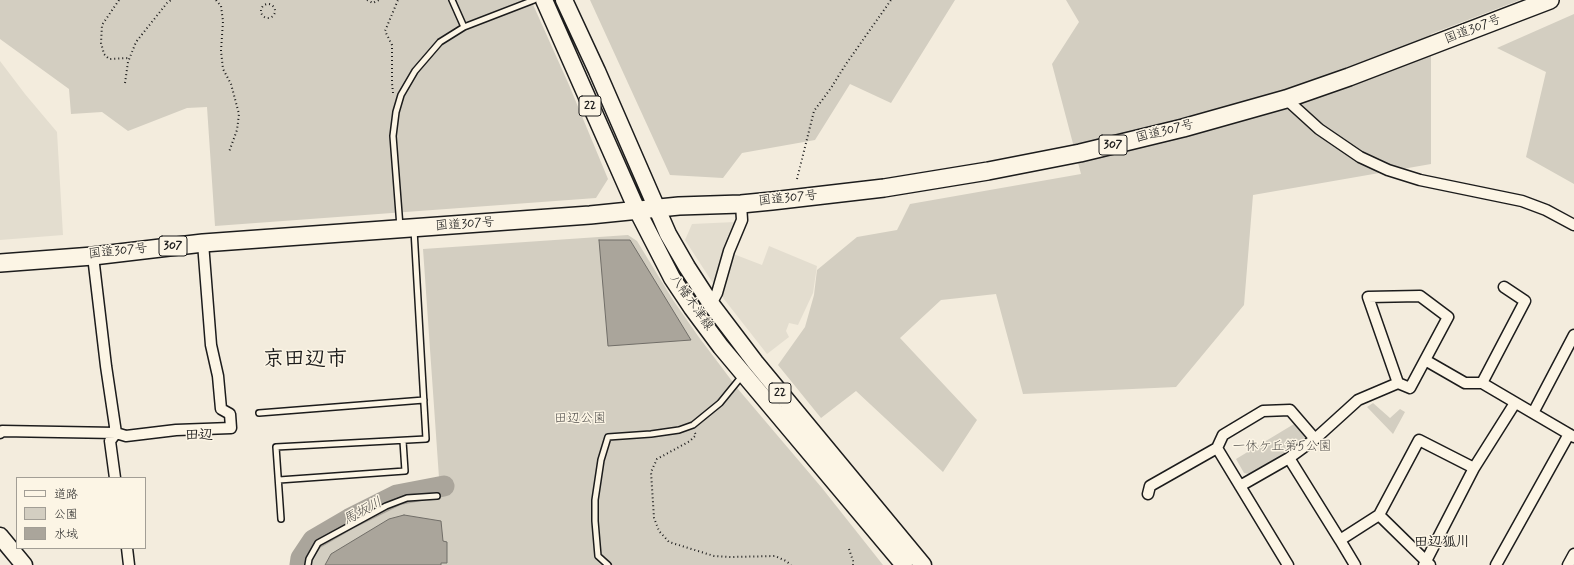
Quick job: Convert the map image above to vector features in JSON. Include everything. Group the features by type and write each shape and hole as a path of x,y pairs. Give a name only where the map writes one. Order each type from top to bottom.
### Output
{"highway":[{"name":"国道307号","path":"0,263 93,256 203,243 407,229 679,206 741,204 876,188 988,171 1080,153 1183,128 1286,99 1349,77 1550,0"}],"main road":[{"name":"八幡木津線","path":"544,0 637,210 672,278 692,308 744,373 904,565"},
{"name":"八幡木津線","path":"564,0 597,71 668,234 711,304 755,362 924,565"},
{"path":"0,536 24,565"}],"street":[{"path":"1286,99 1319,129 1360,156 1388,170 1420,180 1522,201 1546,210 1574,225"},
{"path":"711,304 717,294 730,251 742,220 741,204"},
{"path":"0,433 2,431 116,433 126,436 176,430 231,428 230,414 221,409 218,376 211,345 203,243"},
{"path":"93,256 106,366 116,433 110,441 115,477"},
{"path":"1482,383 1525,301 1504,287"},
{"path":"1240,486 1289,458 1315,438 1358,400 1398,383 1410,388 1448,317 1420,296 1368,297 1398,383"},
{"path":"1533,413 1574,336"},
{"path":"1425,360 1465,383 1482,383 1572,436 1496,565"},
{"path":"1379,515 1427,564 1474,468 1515,403"},
{"path":"1148,494 1150,486 1217,448 1223,435 1263,411 1290,410 1315,438"},
{"path":"1340,540 1379,515 1419,440 1474,468"},
{"path":"1217,448 1288,565"},
{"path":"1289,458 1355,565"},
{"path":"127,549 129,565"},
{"path":"1568,565 1574,554"}],"lane":[{"path":"452,0 464,26"},
{"path":"281,519 276,448 426,439 424,400 407,229 393,136 396,112 401,95 415,71 440,42 464,26 534,0"},
{"path":"608,565 598,556 595,507 601,460 608,437 651,434 679,430 693,425 720,403 744,373"},
{"path":"259,413 424,400"},
{"path":"279,480 405,471 403,441"},
{"path":"308,565 309,559 318,543 380,509 407,498 438,496"}],"path":[{"path":"119,0 102,25 101,44 104,54 110,59 129,58"},
{"path":"126,83 129,58 136,42 171,0"},
{"path":"216,0 221,6 223,21 221,51 223,69 231,84 239,114 229,152"},
{"path":"267,0 268,4 273,6 275,11 273,16 268,19 263,17 260,12 262,6 268,4"},
{"path":"367,0 373,3 379,0"},
{"path":"396,112 392,83 392,46 385,31 398,0"},
{"path":"797,179 814,111 891,0"},
{"path":"693,425 696,435 690,441 657,459 651,472 654,518 659,531 669,542 714,556 775,556 791,565"},
{"path":"849,549 853,565"}],"shaded area":[{"path":"0,61 57,132 63,235 0,240"},
{"path":"735,222 723,250 762,265 769,246 817,266 813,293 798,325 789,323 786,331 789,337 767,354 720,294 685,240 692,224"}],"green space":[{"path":"0,0 531,0 569,85 608,179 596,198 215,226 207,107 187,108 128,131 102,112 71,114 69,89 0,39"},
{"path":"590,0 955,0 891,103 850,84 815,140 742,153 723,178 670,175"},
{"path":"1066,0 1520,0 1431,34 1431,164 1253,195 1244,305 1176,387 1023,394 996,294 941,300 900,338 977,420 943,472 856,391 821,418 778,365 805,327 814,295 817,270 857,237 897,230 910,204 1081,174 1052,64 1079,22"},
{"path":"1574,14 1574,184 1526,157 1546,72 1497,48"},
{"name":"田辺公園","path":"628,235 637,241 673,300 738,389 822,488 883,565 305,565 305,559 317,541 381,505 406,496 440,492 423,249"},
{"path":"1373,403 1390,418 1400,409 1405,412 1393,434 1367,407"},
{"name":"一休ケ丘第5公園","path":"1299,421 1315,439 1257,476 1244,473 1236,459"}],"water":[{"path":"599,240 630,240 691,340 608,346"},
{"path":"404,515 441,521 443,541 447,542 447,563 441,563 441,565 325,565 331,554 389,519"}],"waterway":[{"name":"馬坂川","path":"300,565 301,558 313,540 349,519 397,495 444,486"}],"district":[{"name":"京田辺市","path":"305,361"},
{"name":"田辺","path":"199,436"},
{"name":"田辺狐川","path":"1442,543"}]}
